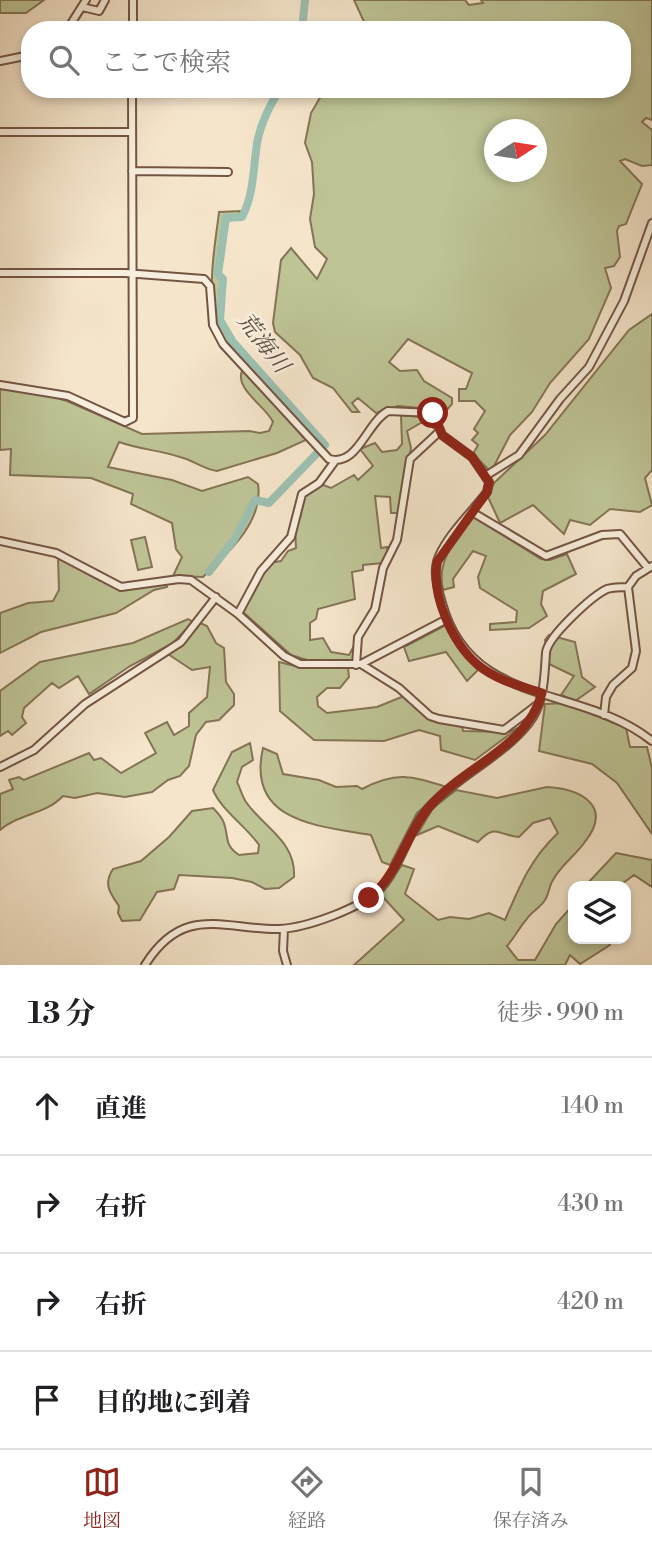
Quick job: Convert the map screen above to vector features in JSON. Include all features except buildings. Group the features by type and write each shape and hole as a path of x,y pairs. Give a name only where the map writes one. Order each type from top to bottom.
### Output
{"street":[{"path":"73,21 86,0"},
{"path":"82,8 99,11 104,0"},
{"path":"133,0 133,21"},
{"path":"0,61 21,57"},
{"path":"0,385 68,396 125,422 130,421 135,414 132,98"},
{"path":"0,132 132,132"},
{"path":"132,171 228,172"},
{"path":"487,475 519,455 560,399 589,367 624,301 652,223"},
{"path":"0,274 201,277 210,286 211,317 223,344 323,455 335,461"},
{"path":"238,614 261,571 291,537 302,494 319,483 335,461 347,457 361,443 377,419 388,411 431,411 436,416 439,432 462,447 487,475 487,492 437,562 439,592 447,619 478,665 498,677 604,715 640,732 652,741"},
{"path":"358,664 358,637 376,610 383,568 397,540 410,459 439,432"},
{"path":"472,512 546,556 602,535 620,534 650,567 636,576 628,587 636,651 632,668 607,694 604,715"},
{"path":"0,541 55,553 121,587 180,579 199,584 292,661 358,664 399,688 430,716 439,719 504,730 538,705"},
{"path":"145,965 163,943 194,926 218,922 284,929 350,909 375,894 389,876 433,803 520,732 538,705 542,693 547,674 545,650 566,622 601,593 610,588 628,587"},
{"path":"0,767 34,750 85,704 181,642 216,597"},
{"path":"358,664 447,619"},
{"path":"284,929 283,951 287,965"}],"green space":[{"path":"0,0 44,0 26,13 0,13"},
{"path":"354,0 465,0 469,5 483,3 481,0 652,0 652,120 646,118 642,122 652,130 652,165 642,166 625,159 620,161 642,184 626,224 619,226 617,231 620,257 614,266 605,268 611,288 589,339 550,383 532,412 510,435 493,468 489,470 473,454 478,445 472,440 478,433 474,429 485,411 475,401 459,401 459,389 466,389 472,373 408,339 389,362 400,371 417,370 424,381 452,398 452,404 440,418 431,409 398,406 376,413 358,398 352,403 359,412 352,412 333,388 313,378 300,355 275,332 273,323 281,260 291,248 317,279 327,259 315,247 310,219 314,194 312,162 305,143 311,113 320,98 631,98 631,21 364,21"},
{"path":"241,211 240,215 224,217 217,275 221,280 219,320 231,343 302,418 323,445 321,447 227,344 219,329 214,313 212,280 219,212"},
{"path":"652,314 652,470 645,478 652,505 640,512 610,509 590,525 570,520 564,534 533,505 500,523 488,497 494,483 545,435 629,330"},
{"path":"243,369 306,440 277,453 217,471 185,458 119,442 108,467 172,480 202,491 248,477 258,484 258,498 250,524 233,547 203,577 173,576 182,557 176,549 172,523 131,504 133,494 91,478 10,475 11,449 0,450 0,389 40,393 67,401 142,434 269,431 273,422 242,383"},
{"path":"401,415 431,418 434,429 430,423 421,423 407,431 411,448 398,513 391,513 390,497 375,496 381,548 387,547 388,554 383,563 363,565 363,570 352,572 355,599 318,609 316,619 310,623 310,640 323,638 331,652 349,655 356,642 354,659 350,662 307,660 291,655 243,612 269,563 281,561 288,551 296,548 295,528 303,496 321,484 331,488 354,475 358,480 373,466 360,449 375,443 382,452 397,450 402,444"},
{"path":"474,517 541,559 550,560 567,554 576,574 543,591 541,604 547,616 529,628 490,630 490,624 516,622 517,611 480,588 478,577 486,556 473,551 453,579 454,587 443,590 442,569 445,559 454,542"},
{"path":"145,537 152,567 138,570 131,540"},
{"path":"58,557 109,584 120,587 147,587 166,584 167,587 154,590 116,613 41,632 0,653 0,613 28,603 53,601 59,590"},
{"path":"188,619 193,622 173,643 130,666 89,694 78,676 59,688 52,683 24,708 22,717 26,723 12,735 8,731 0,736 0,691 40,662 133,643"},
{"path":"200,623 207,626 216,643 224,648 226,682 234,694 234,705 219,720 206,722 196,735 189,766 180,776 168,780 152,792 125,797 97,793 75,798 63,796 48,807 16,820 0,830 0,794 13,789 9,780 19,777 24,780 89,753 94,760 101,758 121,773 156,753 145,733 167,722 174,735 189,726 189,713 207,697 210,667 192,670 168,654 186,641"},
{"path":"446,625 462,652 478,670 467,681 446,652 409,661 404,647"},
{"path":"549,635 575,642 582,677 595,687 575,701 561,695 574,676 549,664 545,640"},
{"path":"279,662 303,668 348,668 349,677 340,688 327,688 317,697 318,706 327,713 377,707 409,694 434,715 461,722 463,731 508,732 518,728 475,760 441,750 440,736 419,730 384,741 314,740 280,711"},
{"path":"565,703 626,728 630,747 647,747 652,768 652,834 617,783 592,764 539,751 545,704"},
{"path":"250,743 253,760 242,767 237,782 246,802 278,836 290,854 294,877 279,888 265,889 252,882 232,878 179,875 174,889 157,892 140,920 122,921 118,913 119,906 108,884 113,869 141,861 169,837 192,811 213,808 223,821 229,844 234,851 239,855 258,853 259,845 222,805 213,790 232,752"},
{"path":"263,748 277,754 283,774 319,780 336,787 357,786 362,789 374,783 404,777 447,787 417,813 390,865 382,862 371,835 309,823 276,806 265,792 261,773"},
{"path":"547,787 560,788 590,802 596,819 584,843 556,875 545,900 528,917 507,946 518,960 535,960 556,924 568,911 568,944 610,945 580,964 570,955 565,965 354,965 404,920 380,894 402,865 414,869 405,894 438,920 450,917 469,919 489,913 505,920 533,863 558,833 550,818 533,823 519,837 493,832 478,842 438,826 417,835 433,808 456,790 497,798"},
{"path":"616,853 652,860 652,887 634,875 626,881 590,881"}],"waterway":[{"name":"荒海川","path":"303,21 305,0"},
{"name":"荒海川","path":"209,572 234,540 255,500 269,503 325,445 233,342 220,320 223,279 218,274 226,218 242,217 246,209 261,126 275,98"}],"route":[{"path":"369,898 389,876 425,812 458,781 527,725 535,713 542,693 513,684 478,665 464,649 449,624 439,592 437,562 441,552 487,492 489,482 487,475 462,447 439,432 433,413"}]}
